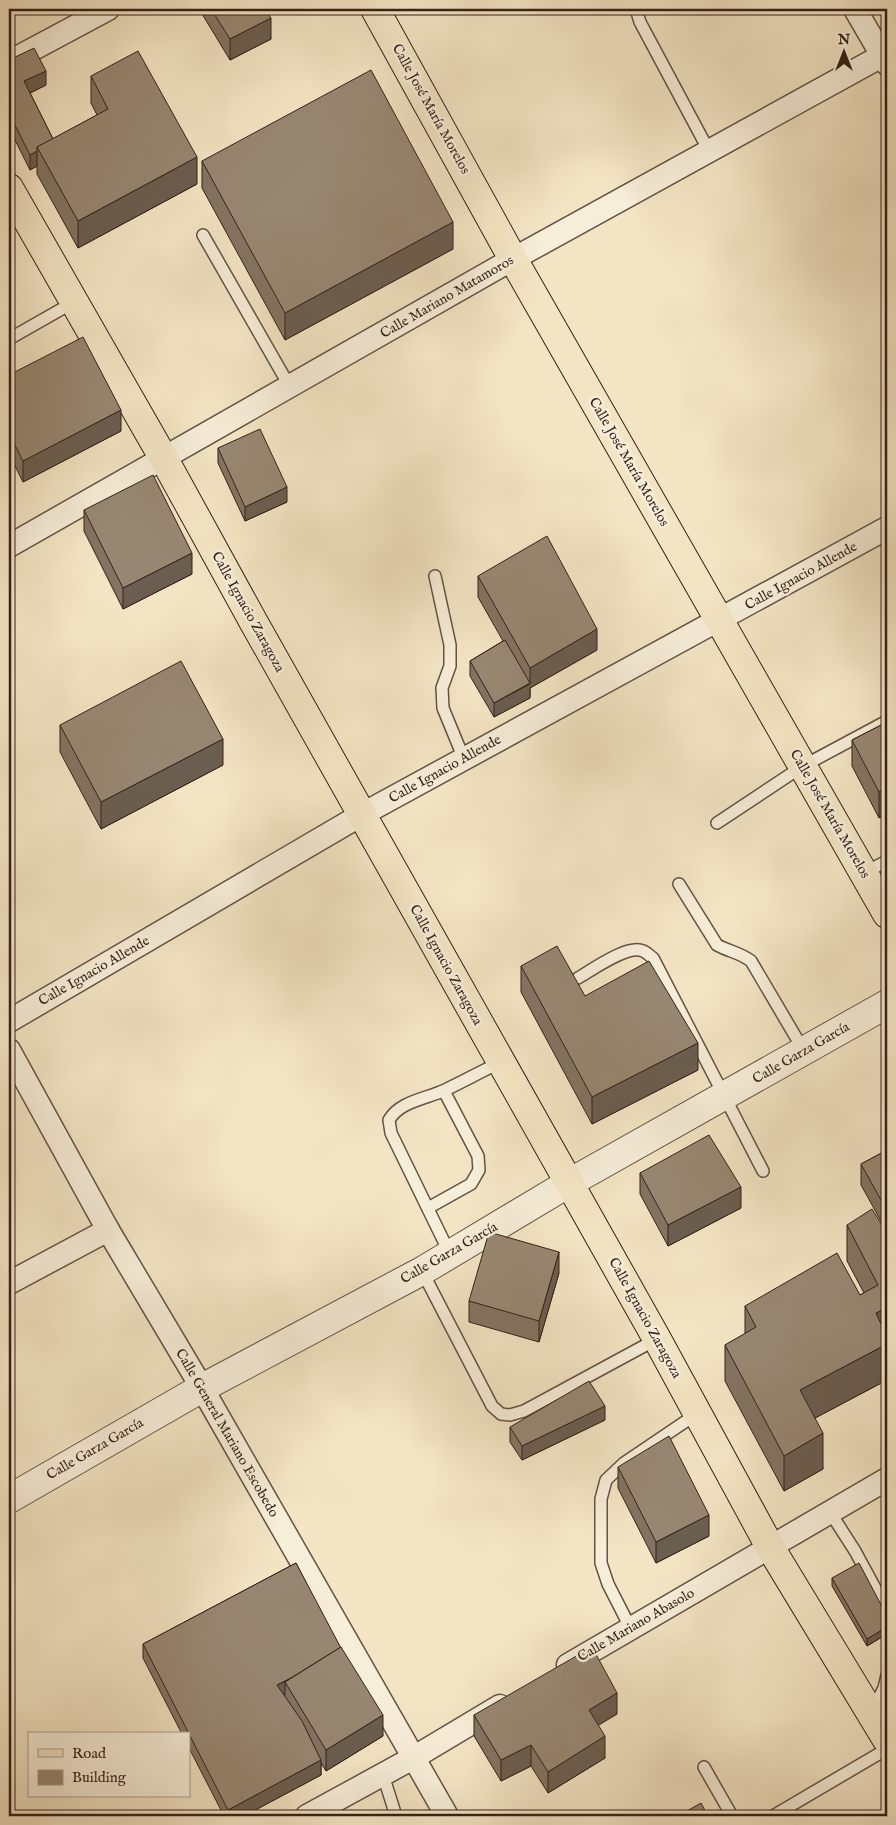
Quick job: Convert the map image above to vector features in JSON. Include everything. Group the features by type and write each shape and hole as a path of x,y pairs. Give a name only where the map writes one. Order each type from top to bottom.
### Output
{"main road":[{"name":"Calle José María Morelos","path":"375,9 513,259 802,766 875,867 887,914"},
{"name":"Calle Ignacio Zaragoza","path":"9,188 164,459 361,815 657,1339 770,1547 882,1730"}],"street":[{"path":"9,62 108,9"},
{"path":"855,9 886,58"},
{"name":"Calle Mariano Matamoros","path":"9,546 513,259 710,151 886,58"},
{"name":"Calle Ignacio Allende","path":"9,1021 361,815 887,528"},
{"name":"Calle Garza García","path":"9,1499 202,1388 422,1270 569,1183 887,1004"},
{"name":"Calle General Mariano Escobedo","path":"9,1050 108,1230 202,1388 447,1816"},
{"path":"9,1283 108,1230"},
{"name":"Calle Mariano Abasolo","path":"547,1678 630,1627 887,1479"},
{"path":"308,1816 413,1758 513,1698"}],"lane":[{"path":"636,9 640,22 710,151"},
{"path":"203,235 290,387"},
{"path":"9,339 74,302"},
{"path":"435,576 450,645 450,666 442,688 443,708 464,759"},
{"path":"717,823 802,766 887,721"},
{"path":"679,884 718,945 727,950 740,953 751,961 804,1050"},
{"path":"578,978 622,953 643,950 653,958 762,1171"},
{"path":"450,1254 391,1133 388,1120 393,1112 406,1105 444,1090 501,1062"},
{"path":"428,1208 471,1184 479,1170 478,1156 444,1090"},
{"path":"422,1270 492,1406 501,1414 510,1415 524,1410 657,1339"},
{"path":"630,1627 608,1584 601,1563 601,1499 606,1480 624,1463 698,1413"},
{"path":"830,1512 887,1610"},
{"path":"773,1816 882,1730 884,1688 887,1675"},
{"path":"704,1767 732,1816"},
{"path":"383,1775 396,1816"}],"building":[{"path":"211,9 265,9 271,18 230,39"},
{"path":"34,48 46,71 24,81 53,139 37,147 37,151 30,155 9,113 9,60"},
{"path":"138,51 197,157 78,221 37,147 108,109 91,76"},
{"path":"371,70 453,222 285,313 202,161"},
{"path":"83,337 121,410 23,461 9,433 9,375"},
{"path":"260,429 287,487 245,507 218,448"},
{"path":"153,475 192,553 123,588 84,510"},
{"path":"547,536 597,629 530,668 478,576"},
{"path":"505,640 530,683 494,703 470,661"},
{"path":"181,661 223,739 101,802 60,725"},
{"path":"887,722 887,787 879,792 852,740"},
{"path":"557,946 585,996 649,961 698,1043 592,1097 521,966"},
{"path":"709,1135 741,1187 668,1225 640,1173"},
{"path":"887,1150 887,1211 861,1164"},
{"path":"872,1209 887,1233 887,1308 876,1313 887,1337 887,1344 800,1390 823,1433 784,1456 725,1345 756,1327 745,1306 837,1253 860,1295 878,1285 847,1225"},
{"path":"489,1232 559,1252 539,1321 469,1301"},
{"path":"589,1381 605,1406 522,1446 510,1427"},
{"path":"669,1436 709,1515 656,1542 618,1467"},
{"path":"296,1563 341,1647 277,1685 302,1721 321,1760 228,1810 190,1736 190,1732 188,1732 143,1644"},
{"path":"859,1563 887,1616 887,1627 867,1639 832,1578"},
{"path":"341,1647 383,1715 326,1750 285,1682"},
{"path":"592,1647 617,1693 589,1710 605,1736 548,1772 531,1745 501,1760 474,1715"},
{"path":"701,1803 708,1816 678,1816"}]}
